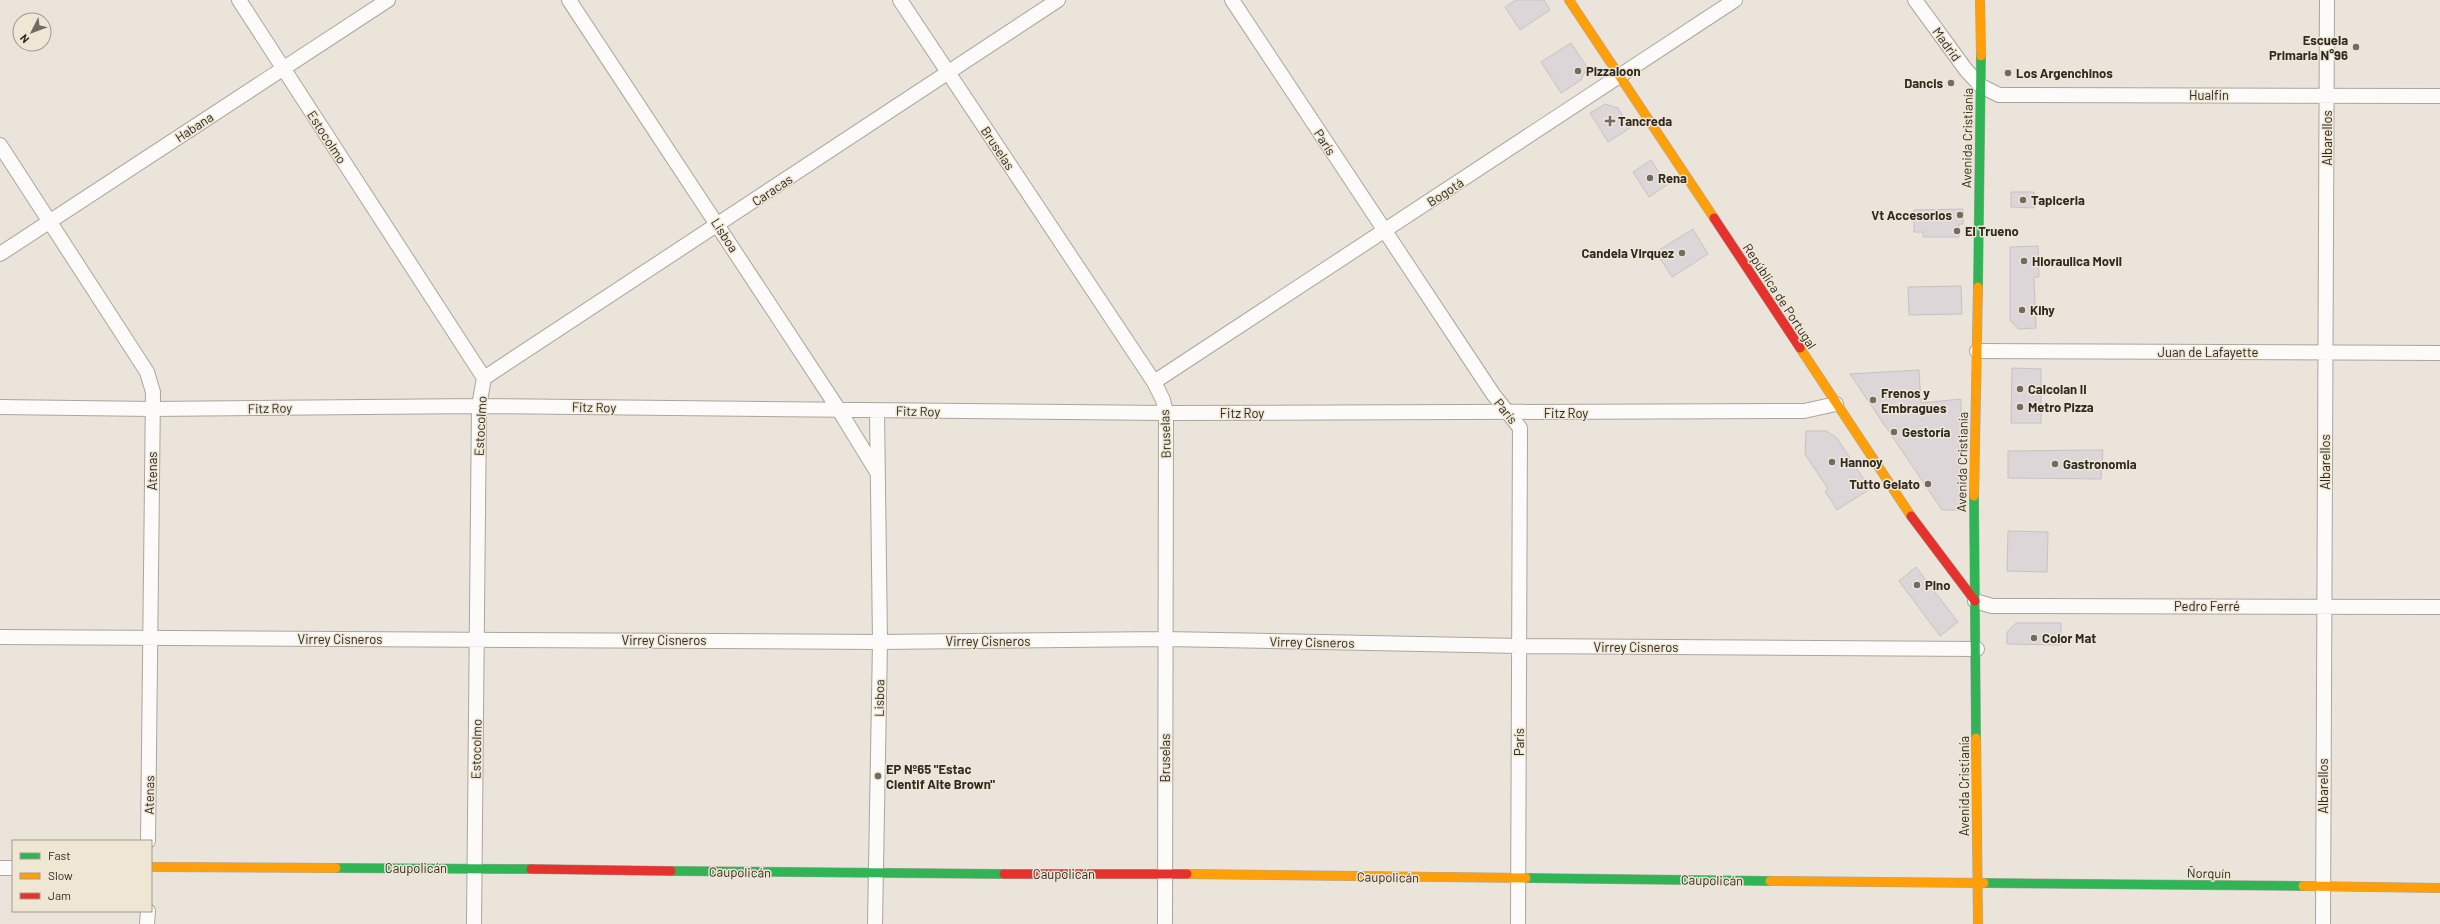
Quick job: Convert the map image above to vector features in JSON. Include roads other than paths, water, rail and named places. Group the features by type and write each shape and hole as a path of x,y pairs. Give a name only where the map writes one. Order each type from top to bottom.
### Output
{"street":[{"name":"Estocolmo","path":"239,0 484,378 479,406 474,924"},
{"name":"Habana","path":"0,254 388,0"},
{"name":"Lisboa","path":"569,0 839,410 877,472"},
{"name":"Bruselas","path":"900,0 947,73 1154,382 1163,400 1166,413 1165,924"},
{"name":"Caracas","path":"484,378 1058,0"},
{"name":"París","path":"1232,0 1384,232 1493,394 1520,428 1518,924"},
{"name":"República de Portugal","path":"1569,0 1926,538 1975,601"},
{"name":"Bogotá","path":"1154,382 1735,0"},
{"name":"Madrid","path":"1915,0 1953,55 1981,86"},
{"name":"Avenida Cristianía","path":"1978,924 1977,649 1975,601 1981,86 1980,0"},
{"name":"Albarellos","path":"2323,924 2325,353 2328,95 2327,0"},
{"name":"Hualfin","path":"1981,86 1999,95 2440,96"},
{"name":"Atenas","path":"0,146 50,220 147,372 154,392 152,409 148,840"},
{"name":"Juan de Lafayette","path":"1977,351 2440,353"},
{"name":"Fitz Roy","path":"0,407 152,409 479,406 1166,413 1508,413 1804,411 1836,404"},
{"name":"Lisboa","path":"875,924 880,642 877,411"},
{"name":"Pedro Ferré","path":"1975,601 1992,606 2440,607"},
{"name":"Virrey Cisneros","path":"0,636 880,642 1165,639 1520,646 1977,649"},
{"name":"Caupolicán","path":"152,867 474,868 875,874 1166,874 1977,883"},
{"path":"0,868 12,868"},
{"name":"Ñorquín","path":"1977,883 2440,888"},
{"path":"147,924 148,912"}],"place":[{"name":"Escuela Primaria N°96","path":"2356,47"},
{"name":"Pizzaloon","path":"1578,71"},
{"name":"Los Argenchinos","path":"2008,73"},
{"name":"Dancis","path":"1951,83"},
{"name":"Tancreda","path":"1610,121"},
{"name":"Rena","path":"1650,178"},
{"name":"Tapiceria","path":"2023,200"},
{"name":"Vt Accesorios","path":"1960,215"},
{"name":"El Trueno","path":"1957,231"},
{"name":"Candela Virquez","path":"1682,253"},
{"name":"Hioraulica Movil","path":"2024,261"},
{"name":"Kihy","path":"2022,310"},
{"name":"Calcolan II","path":"2020,389"},
{"name":"Frenos y Embragues","path":"1873,400"},
{"name":"Metro Pizza","path":"2020,407"},
{"name":"Gestoría","path":"1894,432"},
{"name":"Hannoy","path":"1832,462"},
{"name":"Gastronomia","path":"2055,464"},
{"name":"Tutto Gelato","path":"1928,484"},
{"name":"Pino","path":"1917,585"},
{"name":"Color Mat","path":"2034,638"},
{"name":"EP Nº65 \"Estac Cientif Alte Brown\"","path":"878,776"}]}
